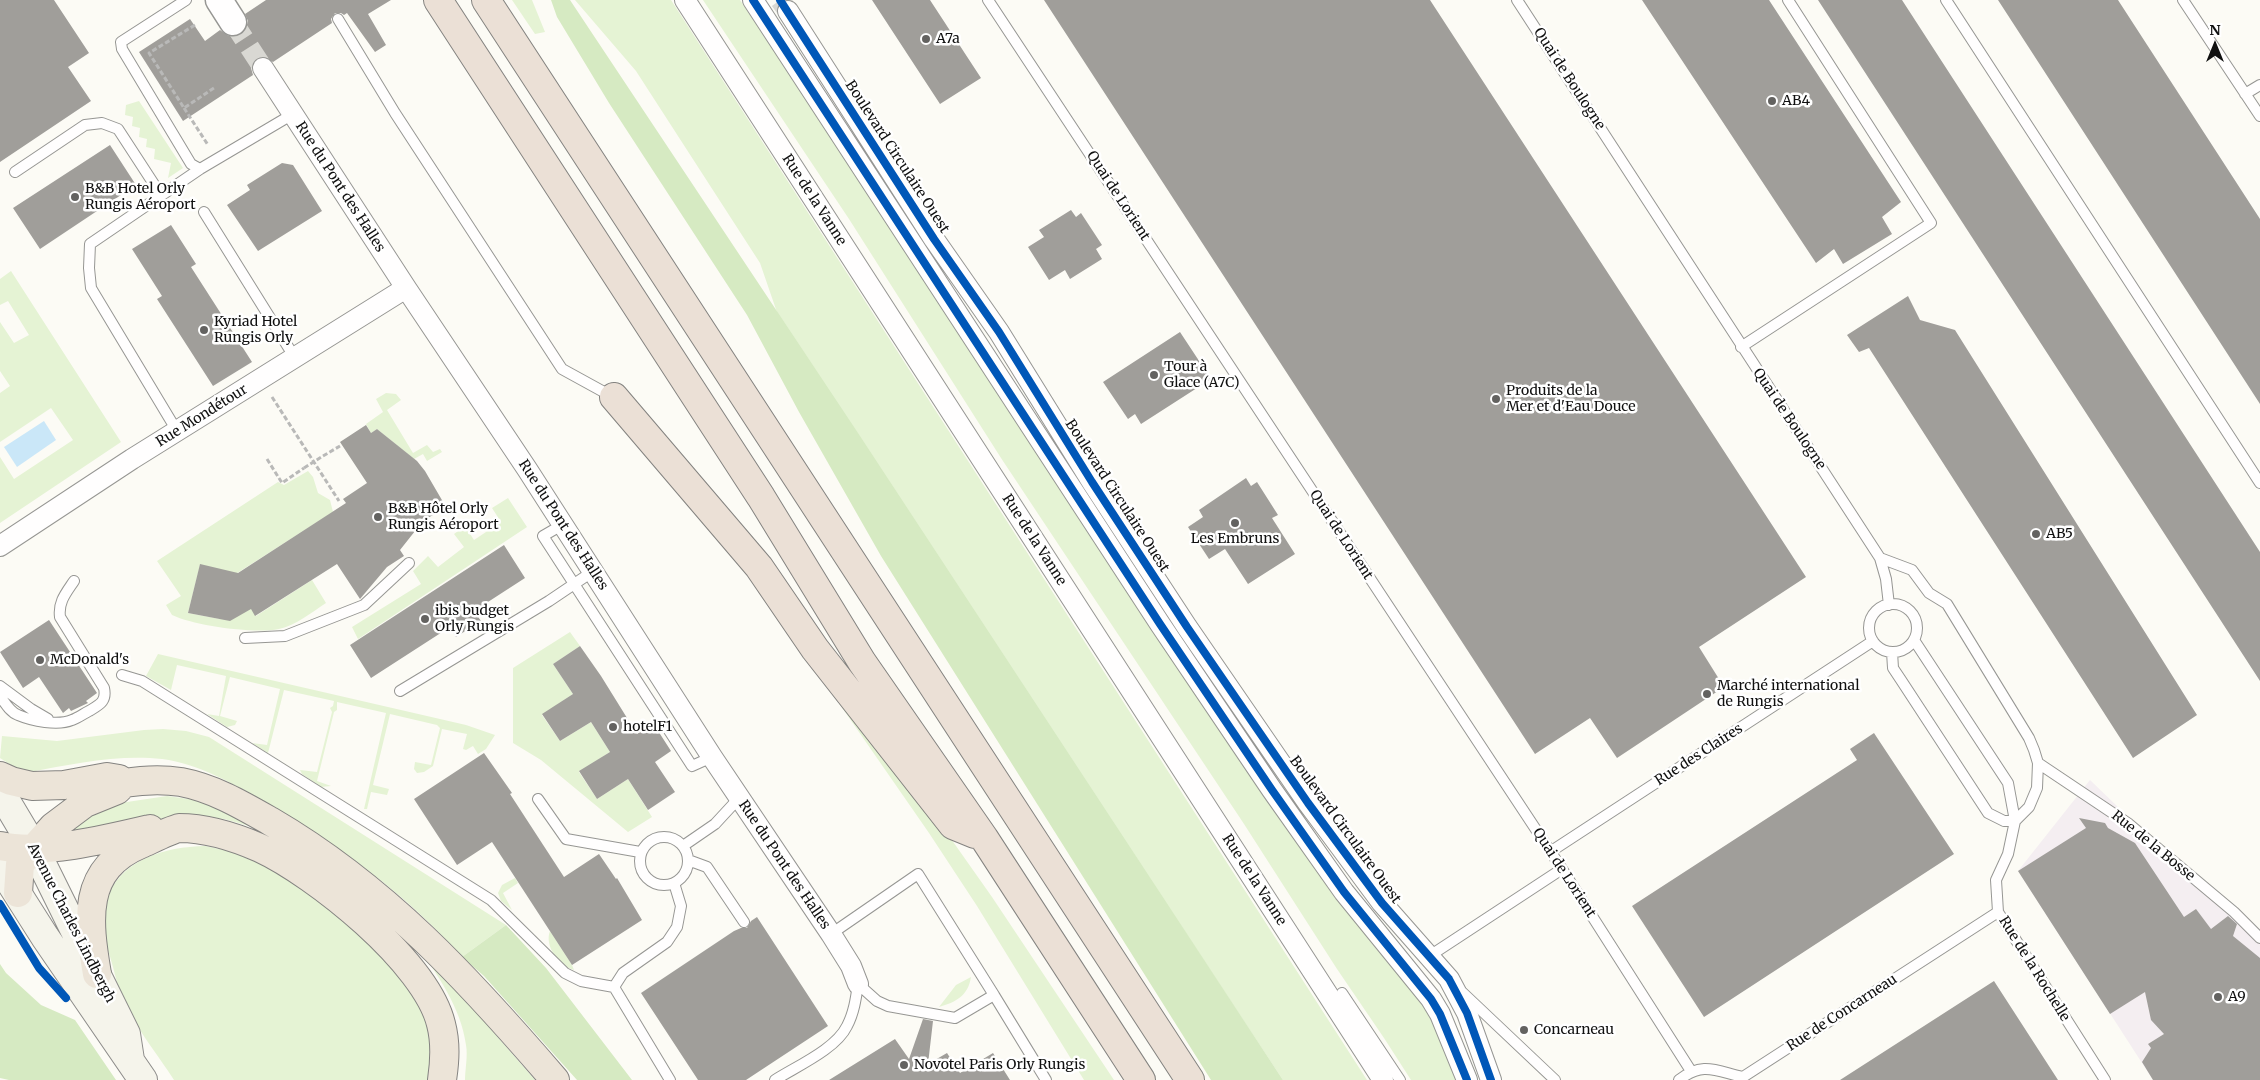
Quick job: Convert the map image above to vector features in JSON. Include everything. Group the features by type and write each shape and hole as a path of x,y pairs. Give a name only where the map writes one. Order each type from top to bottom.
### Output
{"highway":[{"path":"438,0 761,498 862,662 984,838 1141,1080"},
{"path":"486,0 1190,1080"},
{"path":"614,397 759,567 815,649 953,825 984,838"},
{"path":"0,776 32,786 64,785 107,777 124,782 166,780 199,787 237,802 310,844 393,908 432,944 500,1016 555,1080"},
{"path":"18,893 20,864 53,827 85,803 117,790 124,782"},
{"path":"0,846 34,848 82,844 155,828 177,828 216,832 260,848 307,876 381,935 405,961 427,991 441,1022 446,1054 442,1080"},
{"path":"96,974 90,918 95,891 99,883 111,865 123,854 177,828"}],"main road":[{"name":"Avenue Charles Lindbergh","path":"0,791 34,848 126,1034 137,1070"},
{"name":"Avenue Charles Lindbergh","path":"0,866 45,937 137,1070"}],"street":[{"name":"Rue de la Vanne","path":"685,0 1383,1080"},
{"path":"753,0 1160,624 1267,782 1344,892 1431,999 1440,1014 1467,1080"},
{"name":"Boulevard Circulaire Ouest","path":"785,5 934,239 999,332 1092,482 1187,627 1308,803 1382,903 1449,979 1467,1013 1492,1080"},
{"name":"Rue du Pont des Halles","path":"263,68 406,288 527,469 712,757 831,934 851,966 858,984"},
{"name":"Rue Mondétour","path":"0,546 178,431 406,288"}],"lane":[{"path":"186,0 121,42 122,49 191,164 200,169"},
{"name":"Quai de Lorient","path":"988,0 1562,869 1691,1071"},
{"name":"Quai de Boulogne","path":"1518,0 1880,558 1886,579 1889,605"},
{"path":"1742,347 1932,224 1788,0"},
{"path":"1946,0 2260,482"},
{"path":"2183,0 2260,116"},
{"path":"338,19 390,105 562,369 614,397"},
{"path":"2245,94 2260,84"},
{"path":"178,431 91,288 88,268 90,244 200,169 293,114"},
{"path":"15,172 85,125 102,123 118,129 161,194"},
{"path":"204,212 295,358"},
{"path":"562,525 543,536 574,584 692,766 712,757"},
{"path":"1880,558 1912,570 1929,593 1947,604 2030,738 2038,764 2036,788 2029,807 2015,821 2004,821 1988,812 1900,680 1893,668 1892,652"},
{"path":"245,638 285,636 364,605 409,563"},
{"path":"400,691 592,572"},
{"path":"0,696 7,707 17,715 34,720 54,722 70,721 102,704 105,696 104,688 60,617 59,609 63,598 74,581"},
{"path":"1889,605 1902,606 1914,616 1917,632 1914,640 1903,650 1892,652 1880,649 1873,641 1869,630 1869,622 1878,609 1889,605"},
{"name":"Rue de la Rochelle","path":"1914,640 2008,783 2015,821 2008,854 1996,880 1998,912 2105,1080"},
{"name":"Rue des Claires","path":"1550,852 1873,641"},
{"path":"122,675 142,681 491,900 566,972 581,980 614,987 670,1080"},
{"path":"0,686 36,713 54,722"},
{"name":"Rue de la Bosse","path":"2038,764 2129,824 2234,912 2260,938"},
{"path":"683,846 715,824 739,798"},
{"path":"538,799 566,839 640,852"},
{"path":"662,836 672,838 683,846 688,860 687,869 682,878 674,883 665,886 655,884 647,879 641,871 639,862 640,852 645,844 653,839 662,836"},
{"path":"688,860 707,867 744,922"},
{"path":"1428,957 1562,869"},
{"path":"831,934 918,874 1046,1080"},
{"path":"614,987 623,972 668,942 677,927 681,906 674,883"},
{"name":"Rue de Concarneau","path":"1691,1071 1709,1069 1744,1079 1998,912"},
{"path":"1449,979 1555,1080"},
{"path":"858,984 876,1001 888,1006 955,1018 994,995"},
{"path":"775,1080 839,1038 847,1026 852,1013 858,984"},
{"path":"1342,993 1400,1080"},
{"path":"1679,1080 1691,1071"}],"path":[{"path":"194,25 149,53 210,149"},
{"path":"184,108 214,88"},
{"path":"281,412 339,501"},
{"path":"267,460 282,483 340,446"}],"shaded area":[{"path":"2090,780 2201,887 2260,939 2260,1080 2153,1080 2018,871"}],"green space":[{"path":"512,0 532,0 545,32 535,34"},
{"path":"551,0 570,0 858,433 1283,1080 1211,1080 881,556 799,412 747,315 609,103 557,17"},
{"path":"575,0 671,0 1367,1080 1283,1080 780,321 760,263 636,71"},
{"path":"703,0 740,0 837,144 1227,741 1287,827 1426,1007 1445,1044 1457,1080 1411,1080 1001,458 849,219"},
{"path":"139,101 183,168 168,178 171,163 154,159 155,149 146,147 147,139 139,137 140,128 132,126 133,117 125,115 126,105"},
{"path":"11,271 121,442 0,523 0,457 14,479 73,440 51,408 0,442 0,393 10,386 0,371 0,322 14,343 29,335 8,301 0,305 0,279"},
{"path":"386,393 396,394 401,400 387,410 413,453 427,445 433,452 440,449 442,452 427,461 423,454 414,459 377,429 371,433 366,424 383,412 376,399"},
{"path":"621,417 741,557 894,758 992,897 1114,1080 1084,1080 977,906 929,833 757,585 639,444 614,419"},
{"path":"308,471 313,477 318,493 330,500 333,512 231,577 200,565 188,613 220,619 245,599 256,616 312,580 326,603 291,625 268,630 241,630 210,626 172,615 166,605 181,596 157,561 278,482 284,485"},
{"path":"508,498 527,527 358,639 352,627 421,584 413,571 428,556 438,567 464,547 454,534 465,526 474,540 501,522 492,508"},
{"path":"570,632 580,646 553,664 573,694 542,715 560,741 591,722 610,752 579,772 597,799 628,779 652,817 628,832 541,760 513,743 513,668"},
{"path":"158,654 466,725 495,735 486,749 478,754 473,746 466,750 463,749 467,734 442,729 433,766 424,772 417,773 414,769 415,762 431,765 440,728 437,725 390,714 373,785 389,789 387,795 371,792 367,809 364,809 386,713 337,702 337,710 334,712 317,781 331,786 321,787 302,774 300,770 317,772 332,712 330,708 333,706 334,701 284,690 268,753 252,743 267,745 280,689 230,677 220,716 237,721 235,725 227,727 207,714 219,716 226,676 177,665 171,690 146,676"},
{"path":"163,729 186,731 209,737 506,925 462,957 418,912 395,892 320,836 241,789 189,765 162,759 129,758 96,761 30,772 14,767 0,758 2,736 57,741"},
{"path":"167,796 210,802 252,817 249,826 224,819 179,816 68,834 84,816 107,805"},
{"path":"205,846 239,853 264,864 327,904 402,974 429,1021 434,1080 174,1080 139,1028 123,1000 104,935 102,913 113,887 133,865 146,858 175,849"},
{"path":"515,878 518,883 503,893 512,910 501,901 498,893 502,885"},
{"path":"506,925 546,968 632,1080 577,1080 484,976 462,957"},
{"path":"550,931 574,970 568,968 554,955 549,943"},
{"path":"416,943 535,1080 465,1080 467,1049 454,1004"},
{"path":"0,964 6,973 41,1005 75,1020 116,1080 9,1080 0,1078"},
{"path":"971,977 964,994 951,1003 939,1007 956,985"}],"water":[{"path":"44,421 56,440 17,467 4,447"}],"building":[{"path":"0,0 54,0 89,53 68,67 91,101 0,162"},
{"path":"266,0 391,0 368,14 386,45 375,52 347,13 344,15 335,13 331,19 332,23 273,62 263,56 256,58 251,68 253,75 183,121 139,52 190,19 205,41 220,30 234,37 241,35 248,21 245,14"},
{"name":"A7a","path":"872,0 930,0 981,78 940,104"},
{"name":"Produits de la Mer et d'Eau Douce","path":"1044,0 1430,0 1806,577 1699,647 1724,687 1617,758 1590,718 1535,754"},
{"name":"AB4","path":"1642,0 1769,0 1901,202 1882,217 1892,234 1843,264 1834,249 1816,263"},
{"path":"1818,0 1902,0 2260,552 2260,681"},
{"path":"1998,0 2118,0 2260,219 2260,404"},
{"name":"B&B Hotel Orly Rungis Aéroport","path":"110,145 136,185 40,249 13,208"},
{"path":"282,163 293,165 322,211 258,251 227,205 250,190 247,185"},
{"path":"1071,210 1076,217 1081,213 1102,245 1096,249 1102,259 1070,279 1065,270 1049,280 1028,247 1044,237 1039,230"},
{"name":"Kyriad Hotel Rungis Orly","path":"171,225 196,264 191,267 252,362 213,386 157,299 162,296 132,249"},
{"name":"AB5","path":"1908,296 1920,320 1955,330 2197,715 2133,758 1869,348 1859,352 1847,335"},
{"name":"Tour à Glace (A7C)","path":"1180,332 1211,379 1141,424 1135,414 1128,419 1103,382"},
{"name":"B&B Hôtel Orly Rungis Aéroport","path":"366,425 371,433 377,429 417,461 446,507 423,521 400,550 404,556 387,567 360,599 337,564 255,616 251,609 230,621 188,613 200,564 238,573 346,503 343,499 367,483 340,442"},
{"name":"Les Embruns","path":"1246,478 1251,486 1257,482 1278,515 1272,518 1295,554 1248,584 1225,549 1209,559 1188,527 1203,517 1199,510"},
{"name":"ibis budget Orly Rungis","path":"504,545 525,578 474,611 481,621 456,637 450,627 371,678 350,645"},
{"name":"McDonald's","path":"49,620 97,693 86,701 88,703 71,711 69,708 63,713 39,677 23,688 0,652"},
{"name":"hotelF1","path":"580,646 637,734 653,723 671,751 655,762 675,792 648,810 628,779 597,799 579,771 610,752 591,722 560,741 542,714 573,694 553,664"},
{"path":"1874,733 1954,854 1704,1017 1632,906 1857,760 1850,749"},
{"path":"484,753 512,793 510,794 564,877 599,854 617,878 642,920 572,965 492,842 457,865 414,799"},
{"path":"2079,818 2105,823 2108,828 2135,843 2184,917 2196,909 2211,929 2228,916 2237,924 2233,936 2260,958 2260,1080 2153,1080 2142,1062 2151,1048 2148,1044 2164,1034 2151,1020 2145,992 2110,1014 2018,871 2086,828"},
{"path":"757,917 828,1026 746,1080 698,1080 641,993 734,931 747,928 751,921"},
{"path":"1994,981 2058,1080 1840,1080"},
{"name":"Novotel Paris Orly Rungis","path":"923,1019 933,1021 928,1064 947,1053 960,1073 993,1053 1010,1080 829,1080 895,1039 909,1059"}],"tunnel":[{"path":"780,0 788,11"},
{"path":"233,22 263,68"}],"cycle path":[{"path":"753,0 1160,624 1272,790 1344,892 1431,999 1440,1014 1467,1080"},
{"path":"780,0 934,239 999,332 1092,482 1187,627 1308,803 1382,903 1449,979 1467,1013 1491,1080"},
{"path":"0,904 39,968 66,998"}],"place":[{"name":"A7a","path":"926,39"},
{"name":"AB4","path":"1772,101"},
{"name":"B&B Hotel Orly Rungis Aéroport","path":"75,197"},
{"name":"Kyriad Hotel Rungis Orly","path":"204,330"},
{"name":"Tour à Glace (A7C)","path":"1154,375"},
{"name":"Produits de la Mer et d'Eau Douce","path":"1496,399"},
{"name":"B&B Hôtel Orly Rungis Aéroport","path":"378,517"},
{"name":"Les Embruns","path":"1235,523"},
{"name":"AB5","path":"2036,534"},
{"name":"ibis budget Orly Rungis","path":"425,619"},
{"name":"McDonald's","path":"40,660"},
{"name":"Marché international de Rungis","path":"1707,694"},
{"name":"hotelF1","path":"613,727"},
{"name":"A9","path":"2218,997"},
{"name":"Concarneau","path":"1524,1030"},
{"name":"Novotel Paris Orly Rungis","path":"904,1065"}]}
